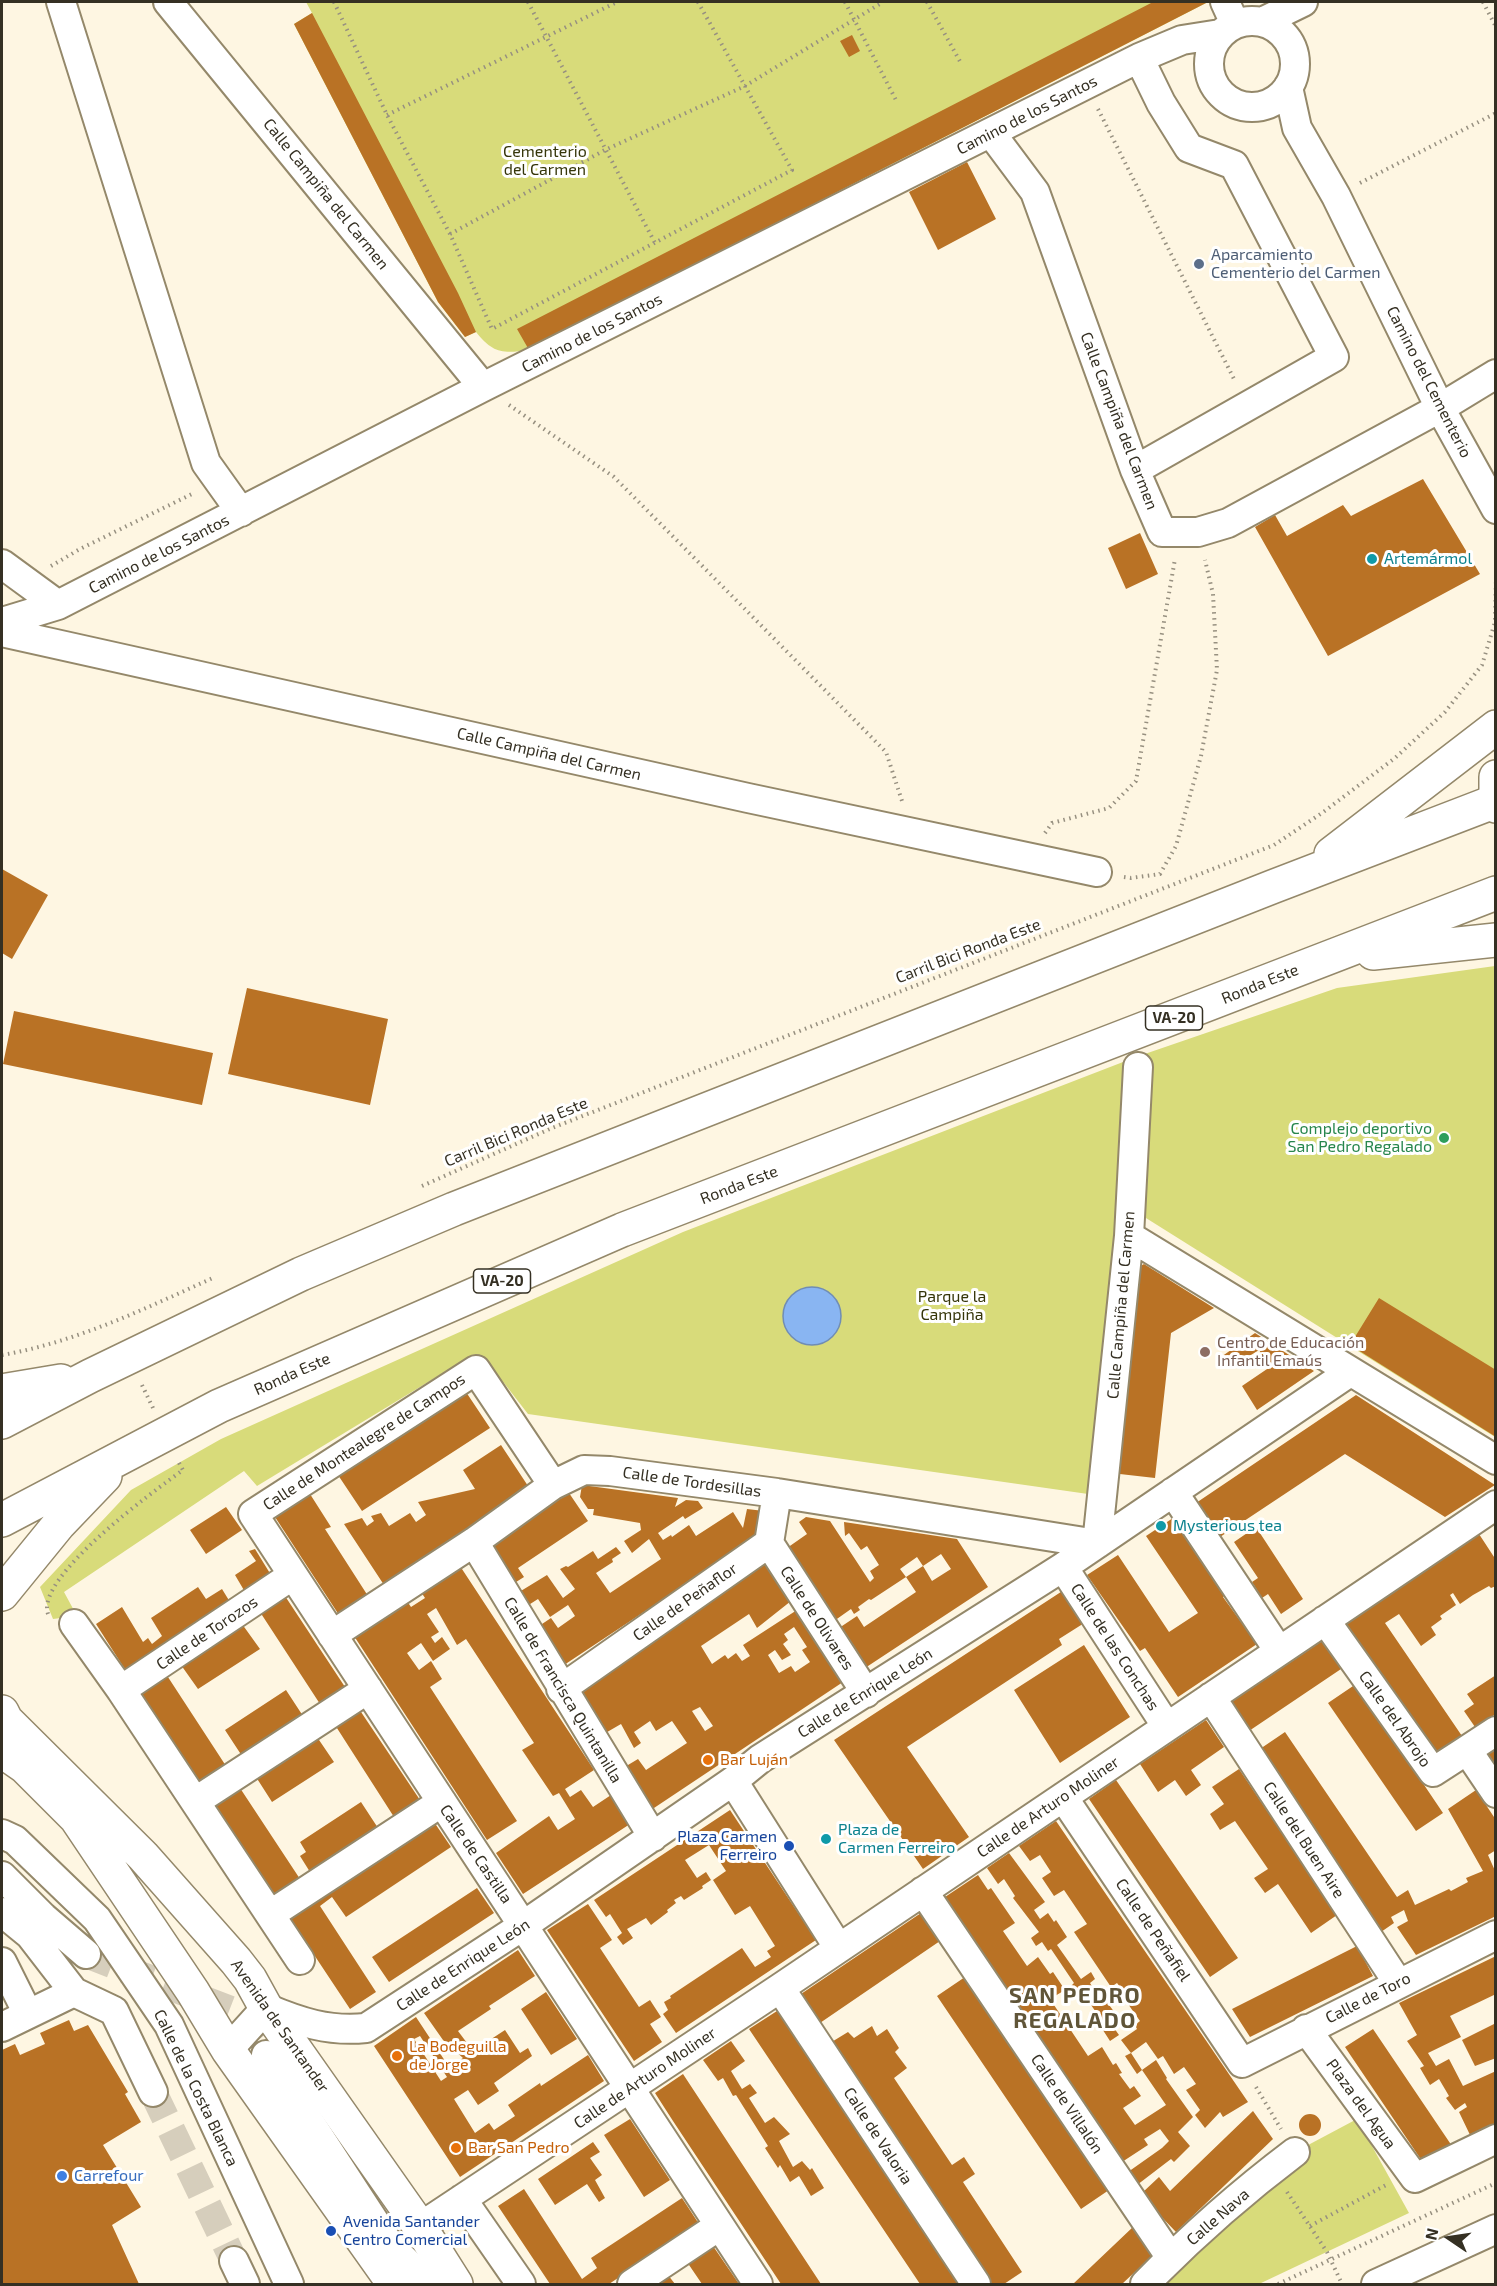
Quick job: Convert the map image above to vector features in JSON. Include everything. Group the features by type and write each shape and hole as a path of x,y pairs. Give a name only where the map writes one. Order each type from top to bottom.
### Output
{"main road":[{"path":"1308,873 1496,727"},
{"path":"2,1422 90,1376 301,1274 454,1209 1308,873 1495,796"},
{"name":"Ronda Este","path":"2,1520 219,1406 622,1230 1496,893"},
{"path":"1329,958 1496,940"},
{"path":"2,1391 90,1376"},
{"path":"2,1594 58,1524 123,1458"},
{"name":"Avenida de Santander","path":"2,1712 6,1720 143,1856 236,1961 250,1979 266,2008 420,2227 456,2284"},
{"path":"2,1751 26,1767 76,1818 193,1992 228,2050 393,2284"}],"street":[{"path":"61,2 206,463 241,512"},
{"name":"Calle Campiña del Carmen","path":"168,2 483,387"},
{"path":"1253,22 1291,45 1294,74 1288,87 1278,99 1265,106 1250,108 1235,104 1222,96 1213,84 1209,70 1253,22"},
{"name":"Camino de los Santos","path":"2,622 58,605 483,387 1139,58 1182,39 1253,22"},
{"path":"1134,470 1334,357 1234,165 1189,148 1161,103 1139,58"},
{"name":"Camino del Cementerio","path":"1288,87 1297,128 1336,196 1440,408 1496,509"},
{"name":"Camino del Cementerio","path":"1265,106 1297,128"},
{"name":"Calle Campiña del Carmen","path":"991,133 1035,192 1134,470 1162,532 1189,532"},
{"path":"1189,532 1228,522 1440,408 1496,374"},
{"path":"2,564 58,605"},
{"name":"Calle Campiña del Carmen","path":"2,632 1096,872"},
{"name":"Calle Campiña del Carmen","path":"1097,1544 1130,1236 1138,1067"},
{"path":"1130,1236 1496,1460"},
{"name":"Calle de Montealegre de Campos","path":"253,1514 476,1370 553,1485"},
{"name":"Calle de Enrique León","path":"266,2008 300,2023 349,2030 366,2028 653,1837 733,1781 760,1759 1063,1567 1350,1372"},
{"name":"Calle de Tordesillas","path":"332,1635 474,1542 553,1485 584,1470 777,1493 1097,1544"},
{"path":"1173,1492 1279,1651"},
{"path":"768,1543 777,1493"},
{"name":"Calle de Arturo Moliner","path":"420,2227 780,1988 1496,1505"},
{"name":"Calle de Castilla","path":"253,1514 758,2284"},
{"name":"Calle de Francisca Quintanilla","path":"474,1542 561,1689 653,1837"},
{"name":"Calle de Peñaflor","path":"561,1689 768,1543"},
{"name":"Calle de Olivares","path":"768,1543 866,1693"},
{"name":"Calle de las Conchas","path":"1063,1567 1167,1727"},
{"name":"Calle de Torozos","path":"121,1690 293,1575"},
{"name":"Calle del Abrojo","path":"1325,1620 1433,1772 1467,1750"},
{"path":"62,1621 121,1690 300,1960"},
{"path":"196,1802 368,1689"},
{"name":"Calle del Buen Aire","path":"1211,1697 1398,1983"},
{"path":"1496,1731 1467,1750 1496,1793"},
{"path":"733,1781 838,1947"},
{"name":"Calle de Peñafiel","path":"1063,1797 1242,2063"},
{"path":"271,1914 442,1802"},
{"name":"Calle de la Costa Blanca","path":"2,1834 15,1840 97,1919 169,2025 289,2284"},
{"path":"2,1876 43,1917 86,1954"},
{"name":"Calle de Villalón","path":"923,1891 1171,2258"},
{"path":"2,1912 30,1935 74,1992 114,2011 153,2092"},
{"name":"Calle de Toro","path":"1242,2063 1496,1935"},
{"path":"2,1962 28,2014"},
{"name":"Calle de Valoria","path":"780,1988 976,2284"},
{"path":"2,2027 74,1992"},
{"path":"228,2050 266,2008"},
{"name":"Plaza del Agua","path":"1306,2029 1414,2176"},
{"path":"266,2055 391,2247 429,2284"},
{"path":"1414,2176 1496,2139"},
{"name":"Calle Nava","path":"1145,2284 1171,2258 1272,2169 1295,2152"},
{"path":"462,2199 521,2284"},
{"path":"632,2284 719,2226"},
{"path":"1376,2284 1410,2278 1496,2229"}],"path":[{"path":"334,2 387,115 450,234 492,329 792,170 698,2"},
{"path":"528,2 655,243"},
{"path":"387,115 617,2"},
{"path":"845,2 897,102"},
{"path":"450,234 605,150 745,86 883,2"},
{"path":"927,2 962,65"},
{"path":"1483,2 1496,27"},
{"path":"1093,99 1135,187 1248,406"},
{"path":"1336,196 1496,113"},
{"path":"483,387 614,477 886,752 912,833"},
{"path":"25,582 80,549 219,482"},
{"path":"1028,857 1052,823 1109,808 1136,781 1189,532"},
{"path":"1096,872 1131,878 1160,874 1176,846 1202,756 1216,670 1213,594 1189,532"},
{"name":"Carril Bici Ronda Este","path":"412,1191 552,1128 1274,845 1322,813 1395,758 1445,712 1482,665 1495,622 1496,579"},
{"path":"2,1355 34,1349 112,1323 215,1277"},
{"path":"62,1621 46,1608 47,1598 74,1562 101,1533 183,1470 112,1323"},
{"path":"1242,2063 1295,2152"},
{"path":"1272,2169 1310,2226 1342,2284"},
{"path":"1310,2226 1414,2176"},
{"path":"1278,2284 1496,2183"}],"green space":[{"name":"Cementerio del Carmen","path":"306,2 1208,2 529,350 505,352 493,348 476,332 465,337 438,302 294,24 312,13"},
{"name":"Parque la Campiña","path":"1495,966 1495,1437 1130,1208 1102,1496 528,1414 504,1383 476,1370 448,1370 257,1486 244,1471 64,1592 77,1616 53,1619 40,1587 131,1490 221,1439 683,1232 1136,1057 1337,988"},
{"path":"1357,2119 1409,2213 1259,2284 1164,2284 1295,2152"}],"water":[{"path":"806,1287 818,1287 833,1295 841,1310 841,1322 833,1337 818,1345 806,1345 791,1337 783,1322 783,1310 791,1295"}],"building":[{"path":"1153,2 1208,2 529,350 517,329"},
{"path":"312,13 458,293 476,332 465,337 438,302 294,24"},
{"path":"852,35 860,51 849,57 840,41"},
{"path":"967,162 996,219 938,250 909,192"},
{"name":"Artemármol","path":"1423,479 1480,574 1328,656 1255,527 1275,515 1287,536 1343,505 1351,516"},
{"path":"1140,533 1158,574 1126,589 1108,548"},
{"path":"2,869 48,895 12,959 2,953"},
{"path":"247,988 388,1019 370,1105 228,1074"},
{"path":"14,1011 213,1053 202,1105 3,1064"},
{"path":"1144,1264 1214,1308 1171,1333 1155,1478 1111,1473 1134,1270"},
{"path":"1379,1298 1496,1370 1496,1437 1350,1345"},
{"path":"1255,1333 1314,1371 1257,1410 1242,1386 1270,1367 1259,1350 1230,1368 1221,1357"},
{"path":"466,1392 490,1428 362,1511 338,1475"},
{"path":"1356,1395 1495,1485 1445,1517 1345,1454 1220,1537 1196,1503"},
{"path":"501,1445 530,1489 384,1585 344,1524 362,1518 367,1526 374,1521 371,1516 381,1513 389,1526 410,1513 416,1522 426,1515 418,1502 475,1489 463,1470"},
{"path":"582,1485 678,1498 675,1507 686,1500 698,1501 703,1508 685,1519 683,1516 658,1533 663,1540 671,1535 672,1537 689,1525 696,1536 733,1512 743,1528 747,1509 764,1511 760,1535 558,1669 533,1630 551,1618 558,1628 575,1616 568,1605 550,1617 538,1599 527,1606 511,1597 547,1575 563,1598 575,1589 560,1569 568,1567 593,1551 598,1559 616,1547 621,1553 612,1559 613,1562 596,1573 610,1593 661,1559 649,1539 632,1553 624,1541 641,1530 640,1523 593,1515 594,1509 588,1509 580,1497"},
{"path":"569,1493 588,1521 518,1568 524,1577 505,1589 481,1552"},
{"path":"310,1494 331,1527 325,1529 368,1596 339,1615 275,1517"},
{"path":"226,1507 242,1530 206,1554 190,1530"},
{"path":"1176,1516 1228,1593 1223,1597 1257,1644 1178,1697 1145,1648 1140,1651 1087,1575 1118,1555 1169,1632 1198,1613 1146,1536"},
{"path":"806,1517 830,1521 870,1582 874,1578 870,1571 879,1565 867,1546 861,1550 849,1533 845,1536 844,1522 957,1539 988,1587 865,1668 839,1628 857,1616 864,1627 916,1592 906,1577 871,1600 869,1599 858,1607 860,1610 854,1614 851,1609 834,1621 787,1548 807,1534 799,1522","holes":["941,1554 951,1569 932,1581 923,1566","917,1557 923,1566 906,1577 900,1569"]},
{"path":"1256,1527 1303,1599 1281,1614 1268,1594 1262,1598 1252,1582 1258,1578 1234,1542"},
{"path":"1479,1534 1496,1560 1496,1586 1491,1588 1489,1586 1460,1604 1453,1593 1450,1595 1456,1605 1440,1616 1442,1619 1431,1627 1436,1635 1421,1646 1399,1614 1385,1623 1462,1736 1434,1755 1346,1624"},
{"path":"255,1549 271,1575 245,1592 235,1575 256,1561 249,1551"},
{"path":"765,1563 791,1601 757,1628 749,1614 701,1646 712,1664 725,1655 728,1659 736,1653 742,1661 750,1656 743,1645 797,1610 843,1682 651,1810 623,1768 638,1759 646,1770 687,1743 672,1721 656,1731 650,1721 634,1732 641,1743 634,1748 621,1724 602,1735 572,1690","holes":["794,1627 807,1647 802,1650 810,1662 795,1672 791,1666 779,1673 768,1655 775,1650 782,1660 791,1655 783,1644 788,1640 784,1634","700,1707 713,1726 705,1731 692,1711"]},
{"path":"460,1566 594,1770 565,1789 570,1797 581,1790 593,1807 611,1795 630,1824 523,1894 496,1853 549,1816 558,1830 575,1819 559,1793 553,1796 522,1750 534,1743 466,1639 457,1645 436,1608 427,1614 439,1632 431,1637 435,1643 442,1637 450,1649 433,1661 421,1643 407,1653 419,1670 431,1661 442,1679 430,1687 517,1821 487,1840 354,1636 407,1601 411,1607 425,1598 421,1592"},
{"path":"198,1587 206,1599 222,1589 230,1602 126,1671 96,1624 122,1607 143,1642 148,1638 152,1644 162,1636 151,1618"},
{"path":"1067,1588 1089,1620 1059,1639 1062,1645 907,1747 969,1837 923,1869 834,1740"},
{"path":"285,1596 345,1687 320,1704 260,1612"},
{"path":"242,1624 260,1649 198,1689 181,1665"},
{"path":"1325,1639 1344,1667 1246,1733 1227,1705"},
{"path":"1084,1645 1130,1717 1060,1763 1014,1690"},
{"path":"166,1674 226,1766 200,1783 140,1691"},
{"path":"1496,1675 1496,1714 1475,1727 1464,1711 1474,1704 1467,1694"},
{"path":"1356,1684 1443,1813 1416,1831 1328,1703"},
{"path":"286,1690 303,1716 242,1756 225,1730"},
{"path":"359,1709 420,1800 394,1817 335,1725"},
{"path":"1206,1720 1224,1747 1191,1770 1201,1785 1186,1796 1175,1780 1158,1792 1140,1764"},
{"path":"1285,1732 1397,1897 1408,1890 1415,1905 1449,1889 1451,1891 1468,1882 1466,1878 1483,1871 1448,1809 1476,1790 1496,1820 1496,1850 1488,1855 1496,1873 1496,1916 1416,1955 1397,1927 1408,1921 1404,1910 1391,1917 1394,1923 1381,1932 1257,1751"},
{"path":"317,1737 334,1762 272,1802 256,1777"},
{"path":"1496,1747 1496,1774 1483,1755"},
{"path":"1239,1769 1337,1915 1311,1933 1278,1884 1265,1893 1254,1878 1268,1869 1235,1821 1220,1830 1210,1814 1224,1804 1212,1787"},
{"path":"1116,1780 1238,1958 1210,1977 1089,1799"},
{"path":"240,1788 300,1879 275,1896 215,1804"},
{"path":"361,1802 378,1828 310,1872 300,1856 306,1852 300,1842"},
{"path":"730,1810 816,1940 676,2033 663,2014 668,2010 664,2002 671,1998 670,1996 742,1948 755,1967 771,1957 767,1951 775,1946 750,1906 735,1915 713,1880 726,1871 709,1845 685,1860 697,1878 706,1872 711,1880 684,1900 681,1896 674,1900 676,1903 667,1910 668,1912 651,1925 646,1918 627,1929 633,1938 623,1945 617,1937 622,1933 610,1914 606,1917 594,1900"},
{"path":"1056,1821 1248,2102 1223,2117 1220,2112 1205,2128 1195,2115 1200,2110 1186,2090 1196,2084 1184,2067 1174,2074 1163,2056 1158,2059 1146,2042 1131,2053 1121,2040 1137,2029 1135,2025 1140,2021 1128,2004 1137,1998 1130,1987 1124,1992 1117,1983 1111,1987 1074,1932 1087,1924 1064,1890 1054,1896 1042,1878 1051,1872 1040,1855 1030,1861 1019,1846"},
{"path":"434,1822 451,1847 346,1917 332,1897 320,1906 376,1992 350,2009 289,1917"},
{"path":"1009,1853 1045,1902 1034,1910 1040,1919 1048,1913 1054,1922 1056,1920 1067,1937 1057,1945 1081,1979 1091,1972 1095,1979 1090,1983 1093,1988 1089,1991 1091,1995 1096,1991 1099,1996 1101,1994 1115,2013 1107,2018 1119,2035 1110,2041 1099,2024 1102,2021 1089,2002 1084,2005 1071,1986 1074,1983 1051,1949 1048,1951 1042,1942 1036,1946 1031,1938 1039,1932 1013,1898 1015,1896 1004,1879 998,1884 987,1868"},
{"path":"978,1875 988,1890 991,1888 1015,1923 1003,1931 1027,1966 1038,1957 1050,1974 1053,1972 1065,1990 1050,1999 1088,2056 1102,2047 1113,2065 1116,2063 1122,2073 1119,2074 1130,2089 1134,2086 1141,2096 1123,2108 1135,2125 1166,2105 1142,2070 1156,2060 1166,2079 1193,2117 1178,2132 1190,2146 1174,2162 1171,2159 1137,2185 1128,2172 1169,2141 1160,2129 1144,2139 1148,2145 1122,2162 942,1899"},
{"path":"477,1888 494,1913 389,1982 372,1957"},
{"path":"588,1904 612,1940 600,1948 639,2007 650,2000 661,2017 650,2024 662,2042 634,2061 547,1930"},
{"path":"921,1913 940,1941 817,2025 798,1996"},
{"path":"1357,1946 1373,1976 1250,2037 1232,2009"},
{"path":"518,1950 535,1976 489,2006 491,2009 458,2031 473,2051 505,2030 520,2053 528,2048 532,2056 494,2083 499,2091 478,2105 468,2090 454,2099 475,2133 489,2123 494,2130 515,2116 508,2105 588,2055 604,2081 460,2177 374,2046 416,2017 449,2067 463,2058 443,2040 424,2013","holes":["420,2036 447,2077 441,2081 414,2039"]},
{"path":"1496,1956 1496,1994 1450,2016 1461,2037 1428,2053 1436,2066 1449,2059 1463,2086 1496,2071 1496,2125 1471,2137 1459,2112 1467,2107 1465,2103 1455,2110 1446,2098 1449,2096 1439,2079 1430,2085 1420,2068 1424,2066 1407,2041 1417,2035 1399,2003"},
{"path":"965,1977 1109,2190 1081,2209 937,1996"},
{"path":"546,1992 577,2039 551,2055 521,2009"},
{"path":"777,2011 960,2284 920,2284 749,2029"},
{"name":"Carrefour","path":"69,2020 74,2031 88,2025 128,2092 125,2094 141,2122 103,2145 141,2207 112,2225 139,2284 2,2284 2,2050 15,2044 20,2055 45,2044 40,2033"},
{"path":"1496,2023 1496,2058 1475,2066 1462,2040"},
{"path":"872,2026 877,2036 887,2029 899,2048 895,2052 907,2068 894,2078 952,2165 964,2157 975,2174 963,2182 1022,2272 1004,2284 991,2284 830,2043 848,2032 854,2038"},
{"path":"1373,2029 1452,2146 1422,2161 1351,2056 1345,2047"},
{"path":"731,2041 745,2061 731,2071 742,2089 750,2084 757,2093 749,2098 765,2123 774,2117 790,2134 779,2141 793,2167 802,2161 810,2170 812,2168 824,2188 811,2196 799,2176 790,2182 780,2165 778,2168 765,2148 768,2146 736,2095 733,2096 723,2078 718,2081 703,2060"},
{"path":"1131,2053 1142,2070 1137,2074 1125,2056"},
{"path":"683,2074 821,2284 781,2284 673,2121 655,2093"},
{"path":"1253,2111 1273,2139 1176,2232 1142,2193 1159,2177 1170,2191"},
{"path":"1306,2114 1314,2114 1321,2121 1321,2129 1314,2136 1306,2136 1299,2129 1299,2121"},
{"path":"630,2119 670,2180 644,2197 604,2135"},
{"path":"593,2142 600,2152 590,2158 602,2175 595,2180 605,2198 599,2202 587,2184 555,2205 538,2179"},
{"path":"524,2189 582,2279 597,2268 591,2258 682,2198 699,2224 609,2284 550,2284 498,2206"},
{"path":"1134,2226 1154,2254 1122,2284 1073,2284"},
{"path":"713,2246 739,2284 702,2284 687,2262"},
{"path":"668,2275 675,2284 654,2284"}],"tunnel":[{"path":"86,1954 233,2011 266,2055"},
{"path":"153,2092 234,2261"}],"place":[{"name":"Aparcamiento Cementerio del Carmen","path":"1199,264"},
{"name":"Artemármol","path":"1372,559"},
{"name":"Complejo deportivo San Pedro Regalado","path":"1444,1138"},
{"name":"Centro de Educación Infantil Emaús","path":"1205,1352"},
{"name":"Mysterious tea","path":"1161,1526"},
{"name":"Bar Luján","path":"708,1760"},
{"name":"Plaza de Carmen Ferreiro","path":"826,1839"},
{"name":"Plaza Carmen Ferreiro","path":"789,1846"},
{"name":"La Bodeguilla de Jorge","path":"397,2056"},
{"name":"Bar San Pedro","path":"456,2148"},
{"name":"Carrefour","path":"62,2176"},
{"name":"Avenida Santander Centro Comercial","path":"331,2231"}],"district":[{"name":"SAN PEDRO REGALADO","path":"1075,2009"}]}
